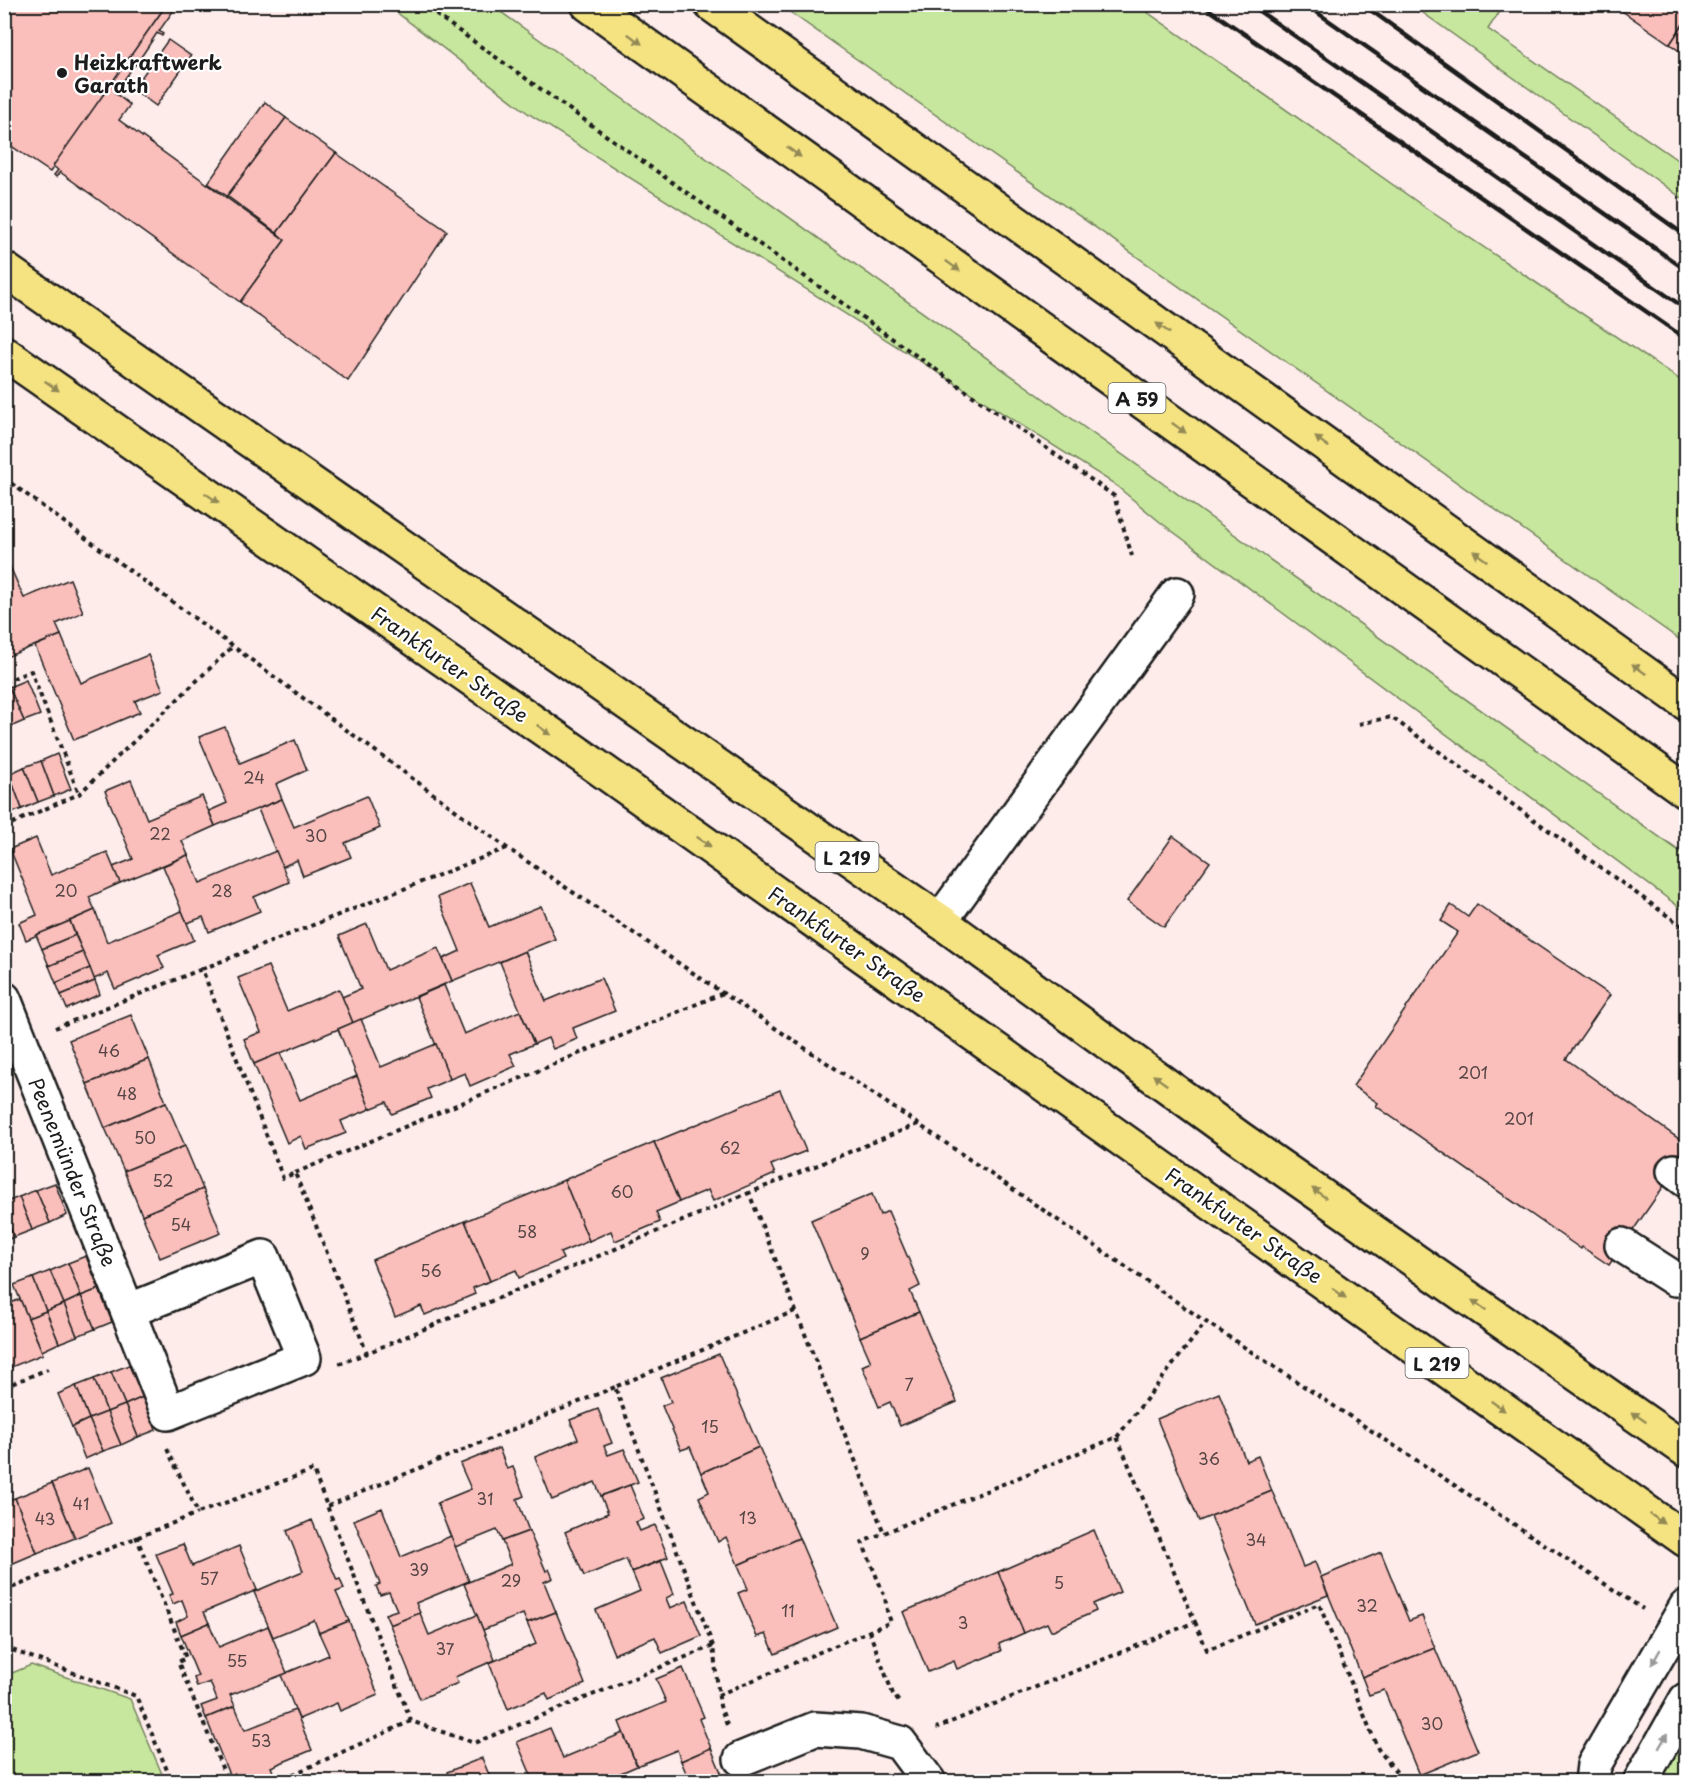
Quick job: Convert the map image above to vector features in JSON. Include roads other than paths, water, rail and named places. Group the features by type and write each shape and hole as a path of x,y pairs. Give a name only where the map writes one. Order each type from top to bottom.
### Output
{"main road":[{"name":"A 59","path":"588,4 1686,791"},
{"path":"711,4 1686,703"},
{"name":"L 219","path":"4,269 940,921 1239,1138 1686,1450"},
{"name":"Frankfurter Straße","path":"4,352 582,756 1686,1540"}],"street":[{"path":"940,921 1177,594"},
{"name":"Peenemünder Straße","path":"4,999 168,1413 304,1358 263,1257 128,1311"},
{"path":"1622,1245 1676,1279 1686,1278"},
{"path":"1592,1782 1594,1765 1679,1619"},
{"path":"1640,1782 1686,1700"},
{"path":"741,1760 815,1729 861,1732 910,1738 929,1782"}],"railway":[{"path":"1201,4 1686,339"},
{"path":"1249,4 1686,309"},
{"path":"1305,4 1686,270"},
{"path":"1362,4 1686,236"}],"place":[{"name":"Heizkraftwerk Garath","path":"62,73"}]}
